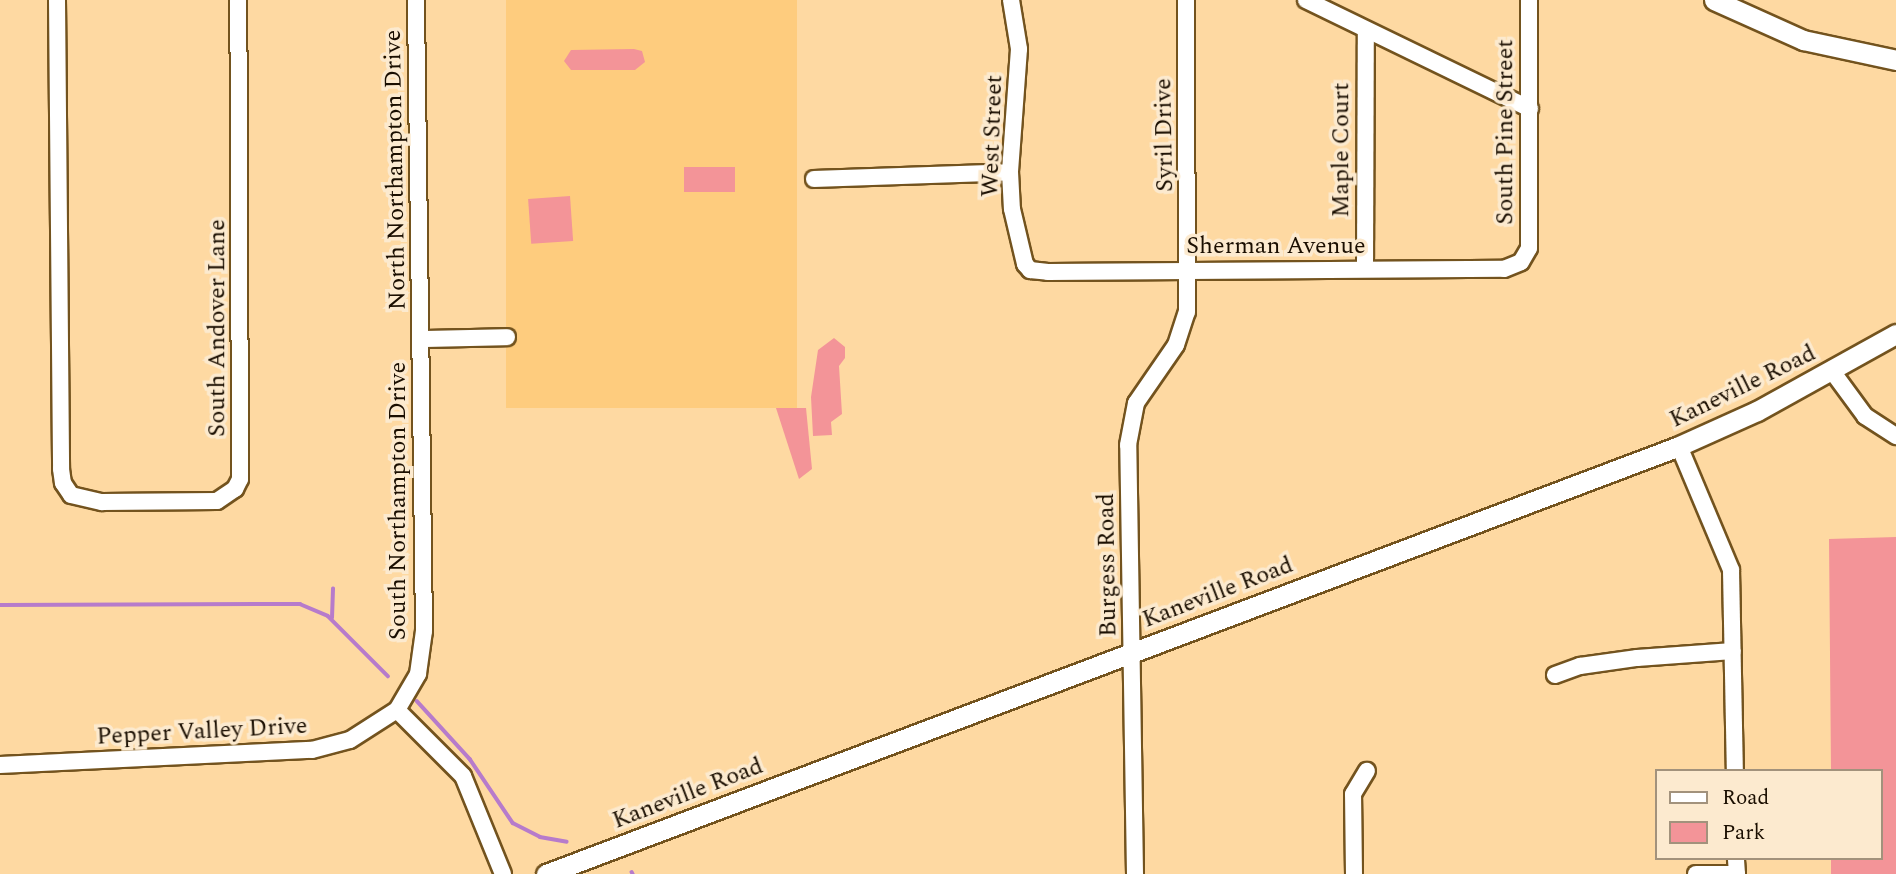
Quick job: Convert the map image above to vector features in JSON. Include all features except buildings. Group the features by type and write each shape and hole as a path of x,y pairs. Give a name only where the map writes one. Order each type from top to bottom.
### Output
{"main road":[{"path":"1714,0 1735,6 1802,40 1896,60"},
{"name":"Kaneville Road","path":"546,874 1679,446 1832,371 1896,334"}],"street":[{"name":"South Andover Lane","path":"57,0 63,483 71,495 83,500 217,501 235,489 241,456 238,0"},
{"name":"North Northampton Drive","path":"416,0 422,339"},
{"name":"West Street","path":"1011,0 1019,49 1010,172 1019,251 1030,270"},
{"name":"Syril Drive","path":"1186,0 1189,270"},
{"path":"1306,0 1530,109"},
{"name":"South Pine Street","path":"1521,262 1529,248 1529,0"},
{"name":"Maple Court","path":"1364,269 1366,31"},
{"path":"814,179 1010,172"},
{"name":"Sherman Avenue","path":"1030,270 1504,269 1521,262"},
{"name":"Burgess Road","path":"1135,874 1129,432 1136,403 1183,329 1189,270"},
{"path":"422,339 507,337"},
{"name":"South Northampton Drive","path":"397,710 418,674 424,631 422,339"},
{"path":"1832,371 1865,416 1896,436"},
{"path":"1679,446 1731,570 1735,769"},
{"path":"1555,676 1580,666 1626,659 1733,651"},
{"path":"397,710 463,776 503,874"},
{"name":"Pepper Valley Drive","path":"0,765 312,750 350,740 397,710"},
{"path":"1354,874 1353,794 1367,771"},
{"path":"1696,874 1737,874"}],"shaded area":[{"path":"506,0 797,0 797,408 506,408"}],"green space":[{"path":"571,50 642,51 645,62 635,70 571,70 564,61"},
{"path":"684,167 735,167 735,192 684,192"},
{"path":"570,196 573,241 531,244 528,199"},
{"path":"834,338 845,347 845,358 839,366 842,414 831,422 832,435 813,436 811,397 818,350"},
{"path":"776,408 806,408 812,469 799,479"},
{"path":"1896,537 1896,874 1831,874 1831,860 1882,860 1882,769 1831,769 1829,539"}],"waterway":[{"path":"332,618 333,589"},
{"path":"0,605 300,604 328,616 388,676"},
{"path":"417,701 470,759 513,823 540,837 567,842"}]}
